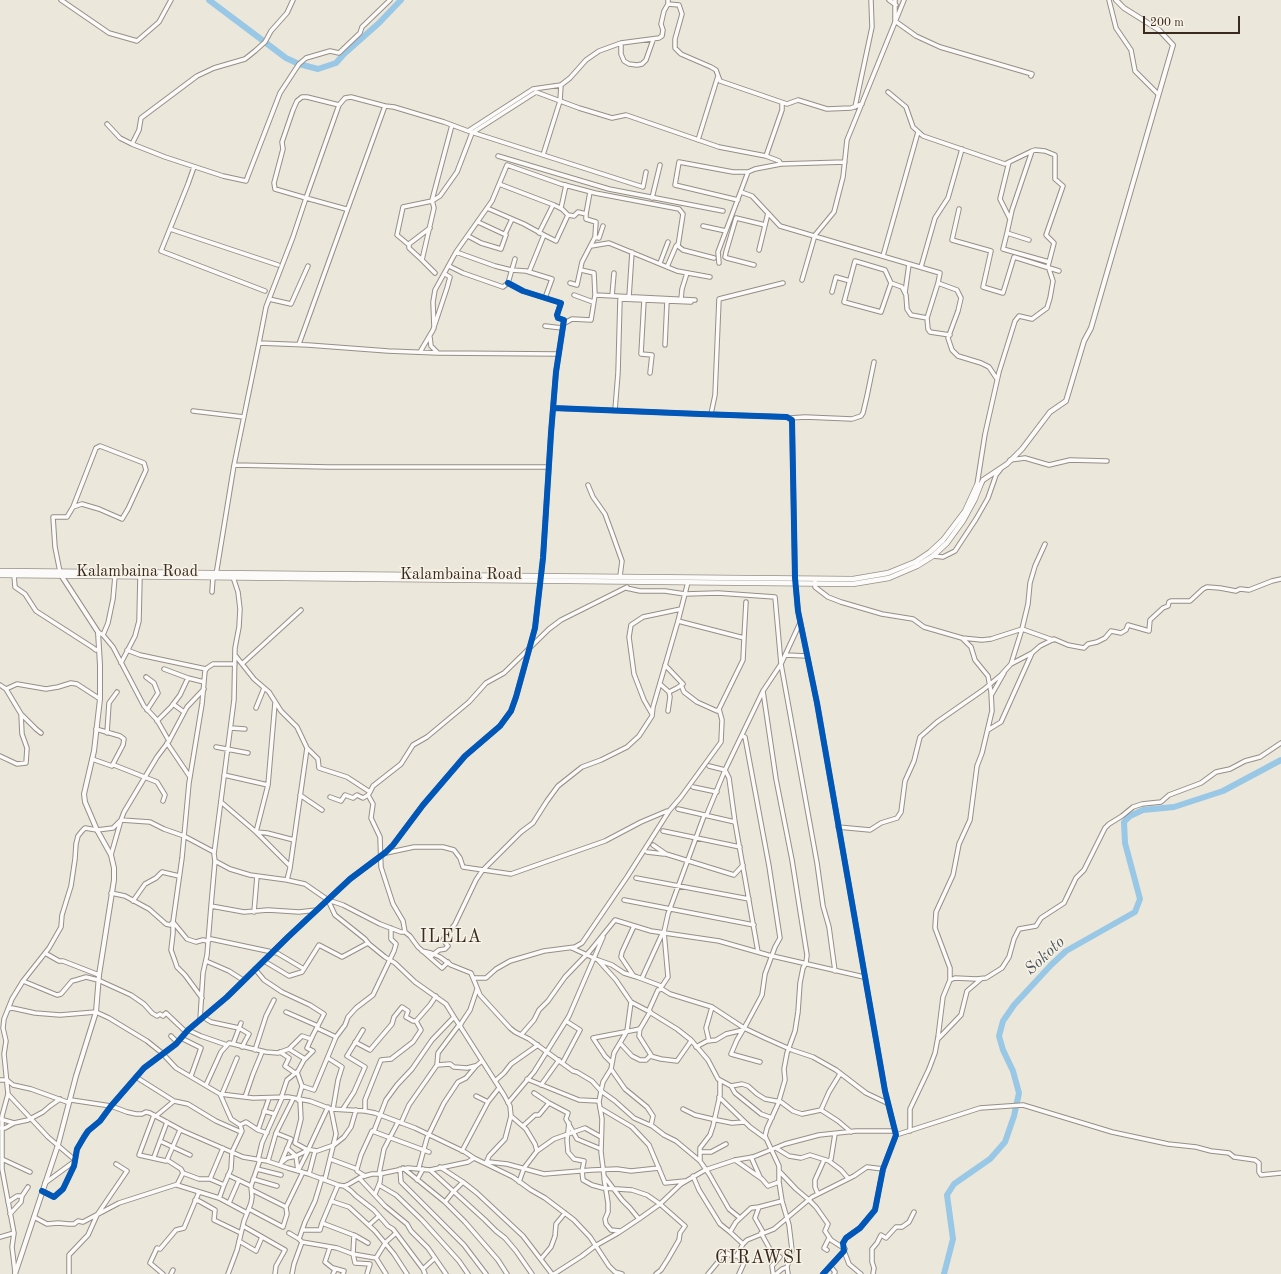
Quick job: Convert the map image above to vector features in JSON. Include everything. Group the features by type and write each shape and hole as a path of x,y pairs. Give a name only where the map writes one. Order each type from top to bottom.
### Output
{"main road":[{"path":"815,581 853,584 889,578 917,566 933,556 947,543 963,521 975,499 978,486"},
{"name":"Kalambaina Road","path":"0,571 60,574 541,575 795,581 853,579 888,573 915,562 930,552 943,540 965,511 978,486"},
{"path":"0,575 215,575 234,577 629,582 795,581"}],"street":[{"path":"61,0 109,33 137,41 159,22 170,0"},
{"path":"132,144 139,130 141,118 197,76 214,68 245,59 265,42 271,31 287,13 293,0"},
{"path":"107,124 120,138 132,144 194,167 246,181 280,93 299,64 306,58 330,51 339,53 360,33 362,27 390,0"},
{"path":"679,0 682,14 675,39 675,48 681,54 711,66 716,70 720,81 745,88 786,104 798,100 827,109 851,108 862,104"},
{"path":"855,107 872,27 871,0"},
{"path":"889,0 895,5 901,7"},
{"path":"895,0 895,21"},
{"path":"802,280 815,237 834,212 843,177 847,140 904,0"},
{"path":"1109,0 1116,28 1131,50 1135,70 1158,94"},
{"path":"978,486 983,480 1003,466 1022,449 1050,412 1066,401 1084,341 1093,320 1173,45 1159,30 1124,8 1116,0"},
{"path":"435,273 409,248 409,245 397,235 403,207 432,201 440,196 457,172 470,132 533,89 561,85 570,78 586,60 598,51 621,43 653,40 659,38 662,36 662,18 668,2 679,5"},
{"path":"895,21 916,36 940,47 1032,74 1031,76"},
{"path":"621,43 621,54 624,61 629,64 637,65 642,64 646,60 653,40"},
{"path":"698,140 718,76"},
{"path":"543,155 560,101 561,85"},
{"path":"470,132 536,92 612,118 626,114 719,147 766,156 779,161 781,164"},
{"path":"888,92 906,107 913,127 923,136 1004,164 1032,151 1045,150 1055,155 1055,179 1063,186 1046,235 1054,243 1049,262 1049,268 1053,280 1050,298 1047,308 1032,319 1019,316 1015,321 997,380 985,434 978,486"},
{"path":"339,105 307,96 302,97 297,101 282,142 283,148 274,183 275,189 346,209 347,211"},
{"path":"212,592 234,465 266,307 293,237 339,105 345,98 351,97 394,107 643,186 646,172"},
{"path":"766,156 782,110 782,103"},
{"path":"298,344 385,106"},
{"path":"422,260 434,208 432,201 452,126"},
{"path":"882,256 918,132"},
{"path":"921,268 936,218 948,198 962,149"},
{"path":"1032,151 1022,177 1003,249 1049,262"},
{"path":"498,156 609,189 722,211"},
{"path":"738,200 675,185 678,162 734,172 748,172 755,169 781,164 845,162"},
{"path":"1009,162 1000,199 1010,219"},
{"path":"434,328 433,302 435,292 456,252 487,208 507,165 590,192 679,209 683,214 678,244 667,267"},
{"path":"652,198 660,165"},
{"path":"194,167 161,252 265,291"},
{"path":"719,263 718,252 748,172"},
{"path":"499,184 561,208 568,215 574,216 578,212 586,214"},
{"path":"561,208 566,185"},
{"path":"570,283 577,285 585,255 595,237 596,223 586,219 590,192"},
{"path":"741,192 752,196 780,226 940,273 927,318 928,329 930,332 950,335"},
{"path":"540,233 553,205"},
{"path":"487,208 556,241 568,215"},
{"path":"959,209 952,240 991,251 983,287 1003,293 1014,257 1059,271"},
{"path":"759,250 768,213"},
{"path":"754,265 727,258 725,257 726,252 736,218 765,225"},
{"path":"468,236 481,243 501,249 505,234 512,219"},
{"path":"478,222 505,234"},
{"path":"595,237 599,238 603,226"},
{"path":"703,226 726,231"},
{"path":"409,245 430,228"},
{"path":"170,230 278,265"},
{"path":"1007,233 1028,240"},
{"path":"529,272 544,236"},
{"path":"660,264 668,242"},
{"path":"591,246 609,243 667,267 687,273 710,277"},
{"path":"678,244 678,246 683,250 714,258"},
{"path":"456,252 495,266 529,272 552,279 545,298"},
{"path":"628,296 632,252"},
{"path":"449,266 463,273 503,287 508,283 515,259"},
{"path":"855,261 885,270 891,284 880,312 844,302 855,261"},
{"path":"909,264 905,294 907,309 911,315 927,318"},
{"path":"269,299 291,304 308,266"},
{"path":"544,326 562,326 572,319 591,320 595,295 594,272 581,270"},
{"path":"612,296 614,273"},
{"path":"681,299 682,289 687,273"},
{"path":"420,352 434,328 450,277 445,274"},
{"path":"832,292 836,277 850,281"},
{"path":"42,1191 54,1197 63,1189 74,1166 77,1149 88,1131 100,1121 144,1068 177,1042 201,1018 227,997 350,879 385,853 393,845 426,800 464,756 500,726 514,704 531,647 535,628 541,581 558,354 564,320 558,318 557,315 561,303 523,291 508,283"},
{"path":"711,414 714,395 719,299 783,283"},
{"path":"938,283 957,290 961,298 948,338 952,350 958,356 982,363 989,367 997,380"},
{"path":"891,284 902,287 905,294"},
{"path":"574,295 593,302"},
{"path":"595,295 681,299 693,301 620,299 618,373 615,410"},
{"path":"644,300 641,354 652,355 650,373"},
{"path":"665,344 667,301"},
{"path":"430,336 431,346 438,353"},
{"path":"259,343 438,353 558,354"},
{"path":"553,408 790,418 805,417 852,419 861,416 874,362"},
{"path":"193,411 244,417"},
{"path":"790,418 792,420 795,581 800,623 817,703 887,1103 896,1135 883,1169 875,1210 860,1228 846,1238 843,1243 849,1264 861,1274"},
{"path":"73,507 82,504 99,509 122,519 146,470 144,463 100,446 96,448 73,507 67,517 53,517 56,547 60,574 98,632 103,635 113,647 136,692 147,710 157,721 190,777"},
{"path":"1010,460 1025,458 1049,465 1070,460 1107,461"},
{"path":"234,465 329,467 549,467"},
{"path":"933,556 943,558 955,551 988,498 996,475 1003,466"},
{"path":"588,485 593,497 605,514 622,561 620,576"},
{"path":"838,827 870,830 882,823 897,818 901,812 905,781 914,761 920,737 937,722 990,684 1011,664 1028,604 1030,583 1034,566 1046,544"},
{"path":"14,575 15,587 24,594 36,611 96,650 99,649"},
{"path":"103,635 108,622 113,599 115,576"},
{"path":"121,663 135,636 139,621 140,576"},
{"path":"201,1018 203,973 206,961 215,861 214,852 234,700 235,655 240,609 234,577"},
{"path":"815,581 815,587 828,597 882,614 913,618 924,627 962,638 982,640 992,639 1022,629 1053,640 1054,639 1068,646 1084,648 1088,644 1105,638 1111,630 1121,633 1126,630 1128,625 1149,631 1150,620 1163,608 1168,606 1169,602 1190,601 1203,589 1220,588 1236,591 1240,589 1249,590 1281,579"},
{"path":"330,797 341,801 345,794 353,798 357,795 363,798 369,794 373,786 401,764 413,745 427,737 469,702 486,683 502,675 556,624 626,588 629,582"},
{"path":"432,956 439,950 445,949 448,946 443,940 455,924 476,880 482,871 521,832 533,823 558,786 582,767 601,760 627,747 639,736 652,714 688,582"},
{"path":"626,588 640,591 665,591 685,594 718,593 775,597 781,664 817,863 823,906 829,927 835,971"},
{"path":"474,978 486,978 496,969 510,961 544,951 572,948 582,943 627,877 669,811 721,742 722,720 719,709 743,660 746,602"},
{"path":"652,714 644,700 634,674 629,637 631,625 643,617 681,609"},
{"path":"242,664 301,610"},
{"path":"678,622 744,638"},
{"path":"642,978 664,932 669,910 704,816 708,814 725,770 763,691 781,664 800,623"},
{"path":"15,1273 58,1145 71,1100 76,1076 96,1012 98,980 109,916 114,873 111,855 97,830 85,802 84,794 92,759 100,700 98,632"},
{"path":"910,1131 910,1109 930,1069 938,1039 943,997 950,980 950,968 935,928 936,912 952,876 959,844 970,820 977,766 982,753 992,711 992,694 988,676 974,660 971,647 962,638"},
{"path":"1011,664 1032,654 1040,646 1053,640"},
{"path":"127,650 140,655 206,669"},
{"path":"988,730 1001,722 1032,654"},
{"path":"235,655 254,679 269,692 281,711 297,727 307,748 318,759 319,768 347,777 369,794 373,804 371,818 380,837 381,867 393,904 403,921 405,932 422,951 471,973 477,989 483,999 515,1032 538,1045 563,1062 573,1071 592,1081 600,1091 634,1118 652,1126 679,1144 700,1161 729,1208 740,1218"},
{"path":"785,655 806,656"},
{"path":"202,998 185,975 177,967 174,961 171,950 173,922 190,777 206,669 213,664 235,664"},
{"path":"665,665 683,684 681,685 684,692 697,702 716,711 719,709"},
{"path":"164,669 204,682"},
{"path":"992,694 1005,671"},
{"path":"146,677 154,683 158,694 147,710"},
{"path":"157,721 180,695 188,678"},
{"path":"6,689 17,684 46,689 71,683 76,684 100,700"},
{"path":"660,684 668,692 670,697 668,711"},
{"path":"0,685 6,689 21,714 41,733"},
{"path":"668,692 681,685"},
{"path":"256,708 264,688"},
{"path":"15,1273 12,1247 14,1233 5,1188 1,1150 1,1119 8,1094 4,1054 6,1041 2,1018 23,982 45,953 61,927 62,915 71,886 78,836 86,828 97,830 113,828 120,820 145,777 168,742 184,712 204,689"},
{"path":"763,691 776,779 807,955 800,983 795,1031 788,1048 784,1069 785,1080 779,1102 767,1128 765,1136 766,1139"},
{"path":"107,733 109,703 117,692"},
{"path":"256,832 268,785 276,702"},
{"path":"173,704 184,712"},
{"path":"0,756 17,764 26,763 27,748 22,734 21,714"},
{"path":"230,728 245,729"},
{"path":"96,729 120,736 124,739 123,745 113,764"},
{"path":"742,736 745,737 780,938 764,974 762,995 737,1040 731,1054 760,1062"},
{"path":"950,980 955,978 986,978 1002,968 1009,957 1014,939 1019,929 1036,926 1041,918 1064,903 1076,878 1084,870 1105,828 1109,824 1133,808 1142,804 1161,802 1170,795 1201,783 1216,772 1230,769 1245,760 1260,758 1281,743"},
{"path":"216,747 248,753"},
{"path":"287,880 307,748"},
{"path":"92,759 112,766 113,764 157,782 165,795 163,800"},
{"path":"709,766 725,770 729,778 735,822 758,952"},
{"path":"224,775 268,785"},
{"path":"693,788 716,792"},
{"path":"300,795 316,804 322,810"},
{"path":"221,802 256,832 290,866"},
{"path":"678,809 735,822"},
{"path":"385,853 422,846 443,847 454,850 460,858 463,867 482,871 511,874 605,841 642,822 669,811"},
{"path":"120,820 150,822 184,836 214,852"},
{"path":"111,855 120,820"},
{"path":"663,830 740,847"},
{"path":"256,832 267,833 294,840"},
{"path":"653,845 666,854"},
{"path":"647,852 666,854 734,875 743,865"},
{"path":"215,861 230,869 257,876 306,884 328,900 343,905 364,917 405,932"},
{"path":"133,900 145,884 156,878 162,872 179,876"},
{"path":"254,912 257,876"},
{"path":"636,878 748,899"},
{"path":"111,893 125,896 149,908 166,924 170,925 173,922"},
{"path":"328,900 335,915 389,960 395,963 415,982 446,1004 495,1081 510,1106 511,1116 505,1139 489,1156 486,1163"},
{"path":"624,900 669,910 754,925"},
{"path":"211,906 244,912 268,910 299,912 318,910"},
{"path":"521,1035 534,1020 539,1010 548,1001 565,977 586,955 615,920 651,931 719,941 772,956 864,977"},
{"path":"173,922 187,939 196,942 211,940 277,953 304,969"},
{"path":"633,975 622,957 622,952 634,926"},
{"path":"302,1086 314,1090 336,1038 345,1025 348,1017 356,1008 373,995 396,944 391,939 391,928"},
{"path":"508,1103 534,1072 566,1021 596,959 606,932"},
{"path":"650,1056 646,1046 639,1036 640,1028 650,1012 651,1005 658,990 668,976 664,932"},
{"path":"264,961 289,976 302,972 319,945 342,956 368,943"},
{"path":"572,948 612,965 624,973 642,978 660,988 712,1007 744,1029 829,1065 858,1088 887,1103"},
{"path":"45,953 58,961 64,961 99,975"},
{"path":"432,956 442,968 448,962"},
{"path":"596,959 616,980 631,1002 677,1029 691,1041 708,1060 720,1081 731,1086 742,1084 748,1086 765,1099 782,1102 793,1111 802,1114 821,1110 851,1132"},
{"path":"206,961 229,971 243,980"},
{"path":"228,1274 237,1250 252,1197 251,1186 267,1133 287,1080 296,1073 305,1059 313,1051 307,1048 324,1014 310,1005 282,992 264,980 255,969"},
{"path":"23,982 57,995 61,994 72,981 86,977 98,980 131,995 157,1016 160,1014 163,1016 166,1013 187,1031 227,1045 229,1043 262,1052 280,1052 289,1049 302,1036 311,1039"},
{"path":"938,1039 961,1015 967,991 982,978"},
{"path":"375,1194 379,1185 384,1149 389,1137 409,1104 437,1065 438,1053 460,1026 470,1010 477,989"},
{"path":"416,1021 436,996"},
{"path":"255,1050 266,1016 274,1000"},
{"path":"621,1232 611,1230 606,1224 605,1219 608,1212 608,1203 602,1170 602,1119 599,1101 600,1091 603,1082 611,1069 614,1053 627,1032 631,1002"},
{"path":"355,1042 370,1050 392,1024 394,1017 402,1007 408,1011 406,1017 416,1021 421,1030 413,1042 390,1059 381,1060 365,1100 365,1111"},
{"path":"709,1041 706,1028 712,1007"},
{"path":"8,1009 12,1008 35,1014 60,1015 96,1012 109,1018 147,1041 162,1053 176,1068 221,1094 310,1101 331,1108 365,1111 399,1122 462,1151 513,1177 545,1198 574,1220 590,1237 605,1260 616,1273 622,1274"},
{"path":"286,1012 336,1038"},
{"path":"357,1169 361,1155 372,1131 374,1131 386,1100 397,1085 412,1069 432,1040 454,1016"},
{"path":"201,1018 211,1022 239,1028 249,1034 242,1047"},
{"path":"563,1062 580,1030 566,1021"},
{"path":"233,1044 241,1023"},
{"path":"612,1063 605,1056 593,1038 627,1032 640,1028"},
{"path":"696,1047 709,1041 716,1040 726,1034 744,1029"},
{"path":"343,1109 354,1092 365,1067 347,1056 363,1030"},
{"path":"171,1036 177,1042"},
{"path":"181,1038 201,1048 191,1076"},
{"path":"650,1056 676,1061 691,1041"},
{"path":"620,1043 632,1056 640,1060 646,1060 650,1056"},
{"path":"206,1085 227,1045"},
{"path":"495,1081 504,1074 511,1064 538,1045"},
{"path":"289,1049 305,1059"},
{"path":"245,1097 262,1052"},
{"path":"280,1052 289,1058 285,1066 296,1073 302,1086 299,1100 301,1118 295,1143 308,1150 315,1151 334,1145 344,1137 351,1127 356,1110"},
{"path":"0,1058 4,1054"},
{"path":"219,1198 232,1163 232,1152 241,1132 240,1125 231,1119 221,1094 237,1058"},
{"path":"298,1171 331,1108 342,1067 328,1058"},
{"path":"541,1085 559,1060"},
{"path":"417,1180 421,1169 419,1167 424,1149 444,1103 458,1082 466,1078 482,1061"},
{"path":"437,1065 450,1064 467,1068 476,1066"},
{"path":"611,1069 625,1090 647,1107 653,1116 652,1126"},
{"path":"821,1110 829,1092 840,1074"},
{"path":"136,1077 174,1101 188,1104 216,1121 241,1132"},
{"path":"0,1080 7,1080 13,1085 31,1089 67,1102 71,1100 111,1106 126,1112 142,1114 146,1112 155,1115 180,1130 248,1158 281,1164 344,1186 374,1210 396,1233 423,1269 425,1274"},
{"path":"527,1080 579,1100 599,1101"},
{"path":"700,1161 700,1148 710,1135 714,1119 719,1097 720,1081"},
{"path":"731,1086 735,1093 762,1114 772,1118"},
{"path":"462,1151 488,1102 499,1088"},
{"path":"534,1093 568,1113 566,1119 577,1139 601,1149"},
{"path":"8,1094 48,1137 75,1160"},
{"path":"476,1096 488,1102"},
{"path":"719,1097 744,1122 766,1139 774,1149 779,1166 779,1182 782,1201 789,1226 792,1250 787,1267 788,1274"},
{"path":"258,1130 269,1098"},
{"path":"268,1161 276,1133 293,1099"},
{"path":"1,1128 6,1128 14,1123 31,1118 43,1112 60,1100"},
{"path":"174,1101 155,1115 139,1155 167,1160 181,1169 183,1173 199,1179 210,1179 224,1185"},
{"path":"523,1126 535,1115 539,1115 549,1103"},
{"path":"896,1135 980,1108 1024,1105 1112,1132 1168,1144 1229,1153 1234,1157 1255,1160 1259,1163 1259,1172 1261,1175 1281,1173"},
{"path":"292,1274 302,1230 324,1179 334,1145 336,1134 331,1108"},
{"path":"600,1108 632,1127 649,1145 665,1183 686,1181"},
{"path":"683,1109 695,1115 732,1122 744,1122"},
{"path":"264,1111 275,1114"},
{"path":"511,1116 523,1126 531,1136 537,1151"},
{"path":"1,1119 14,1123"},
{"path":"154,1157 167,1122"},
{"path":"240,1125 246,1122 258,1130 267,1133"},
{"path":"569,1123 568,1152 574,1159 584,1161 582,1171 583,1180 592,1185 605,1188 632,1190 647,1195 660,1204 685,1226 680,1232 679,1240 668,1259 661,1270 656,1274"},
{"path":"519,1182 524,1168 537,1151 554,1139 585,1128 601,1137"},
{"path":"167,1160 180,1130"},
{"path":"374,1131 430,1152"},
{"path":"440,1167 463,1182 519,1232 553,1274 595,1246 621,1232 660,1204 686,1181 705,1170 735,1160 752,1157 785,1144 819,1135 851,1132 894,1131"},
{"path":"276,1133 291,1139 281,1164"},
{"path":"829,1161 831,1159 835,1134"},
{"path":"160,1141 190,1155"},
{"path":"700,1152 711,1152 726,1144"},
{"path":"210,1179 223,1148"},
{"path":"287,1148 296,1156 298,1171"},
{"path":"774,1149 789,1156 801,1158 810,1155 829,1161 841,1170 848,1178"},
{"path":"281,1164 287,1158 296,1156 308,1150"},
{"path":"310,1174 315,1151"},
{"path":"752,1157 760,1178"},
{"path":"344,1186 364,1176 372,1174 401,1168 430,1170 468,1162 474,1158"},
{"path":"2,1159 30,1172"},
{"path":"330,1159 357,1169 357,1171 364,1176"},
{"path":"45,1183 75,1160"},
{"path":"735,1160 760,1178 768,1186 779,1182"},
{"path":"818,1194 815,1187 815,1180 824,1160"},
{"path":"486,1163 489,1162 524,1168 544,1174 602,1170 631,1171 659,1168"},
{"path":"69,1274 69,1255 88,1235 98,1215 127,1171 116,1164"},
{"path":"738,1256 746,1240 774,1228 818,1194 870,1166 883,1169"},
{"path":"401,1168 445,1202 498,1260 507,1274"},
{"path":"401,1168 401,1182 464,1244 486,1274"},
{"path":"257,1169 281,1175"},
{"path":"430,1170 496,1231 506,1238 532,1274"},
{"path":"779,1171 809,1200 828,1224 825,1231 829,1238 844,1250"},
{"path":"178,1184 177,1185 219,1198 283,1227 287,1214 286,1207 304,1172"},
{"path":"34,1217 47,1224 74,1224 78,1221 83,1222 119,1203 178,1184 183,1173"},
{"path":"228,1175 251,1186"},
{"path":"694,1176 699,1190 720,1224 743,1244"},
{"path":"604,1177 639,1219"},
{"path":"360,1178 367,1188 375,1194 392,1213 407,1224 446,1274"},
{"path":"253,1179 277,1186"},
{"path":"229,1203 239,1180"},
{"path":"445,1202 463,1182"},
{"path":"302,1230 320,1230 338,1185"},
{"path":"379,1185 396,1195 422,1220 459,1261 468,1274"},
{"path":"10,1214 21,1202 22,1196 28,1187"},
{"path":"0,1191 5,1188"},
{"path":"252,1190 286,1207"},
{"path":"163,1274 150,1263 157,1248 160,1249 176,1230 184,1228 199,1192"},
{"path":"8,1202 17,1196 22,1196"},
{"path":"195,1200 215,1210 214,1220 241,1233"},
{"path":"331,1201 349,1207 369,1225 385,1243 407,1274"},
{"path":"730,1232 740,1218 751,1208 782,1201"},
{"path":"759,1207 755,1218 771,1250 780,1257 772,1266 775,1274 787,1267"},
{"path":"873,1274 874,1268 872,1262 872,1249 881,1235 886,1238 897,1226 902,1227 909,1222 914,1212"},
{"path":"541,1259 551,1247 555,1236 556,1224 564,1213"},
{"path":"369,1225 379,1216"},
{"path":"322,1223 354,1235 368,1243"},
{"path":"243,1226 285,1250 276,1266 275,1274"},
{"path":"0,1237 14,1233"},
{"path":"289,1233 300,1241 376,1258 386,1274"},
{"path":"376,1258 385,1243 396,1233"},
{"path":"354,1235 353,1254 355,1263 370,1264 367,1274"},
{"path":"239,1241 256,1251 262,1237"},
{"path":"828,1250 824,1248 829,1238"},
{"path":"330,1247 325,1262 333,1268 344,1271 343,1274"},
{"path":"823,1274 831,1267 844,1250"},
{"path":"708,1274 718,1262 720,1257 727,1253 732,1256 738,1256 744,1263 739,1274"},
{"path":"423,1269 435,1258"},
{"path":"831,1267 834,1274"},
{"path":"333,1268 335,1270 333,1274"},
{"path":"171,1274 173,1270"}],"waterway":[{"path":"209,0 286,58 299,64 318,69 336,63 379,23 401,0"},
{"name":"Sokoto","path":"944,1274 953,1239 947,1195 954,1184 990,1159 1005,1142 1014,1116 1019,1093 1013,1071 1003,1050 999,1036 1003,1021 1014,1005 1066,951 1135,912 1140,899 1125,843 1124,822 1130,816 1143,810 1174,807 1223,791 1281,760"}],"cycle path":[{"path":"42,1191 54,1197 63,1189 74,1166 77,1149 88,1131 100,1121 144,1068 176,1044 188,1030 227,997 350,879 386,852 423,805 465,756 500,726 511,711 535,628 543,558 556,372 564,320 558,318 557,315 561,303 523,291 508,283"},
{"path":"553,408 787,417 792,420 795,578 798,611 817,703 885,1091 896,1135 883,1169 875,1210 860,1228 846,1238 843,1243 844,1251 823,1274"}],"district":[{"name":"ILELA","path":"451,937"},
{"name":"GIRAWSI","path":"759,1258"}]}
